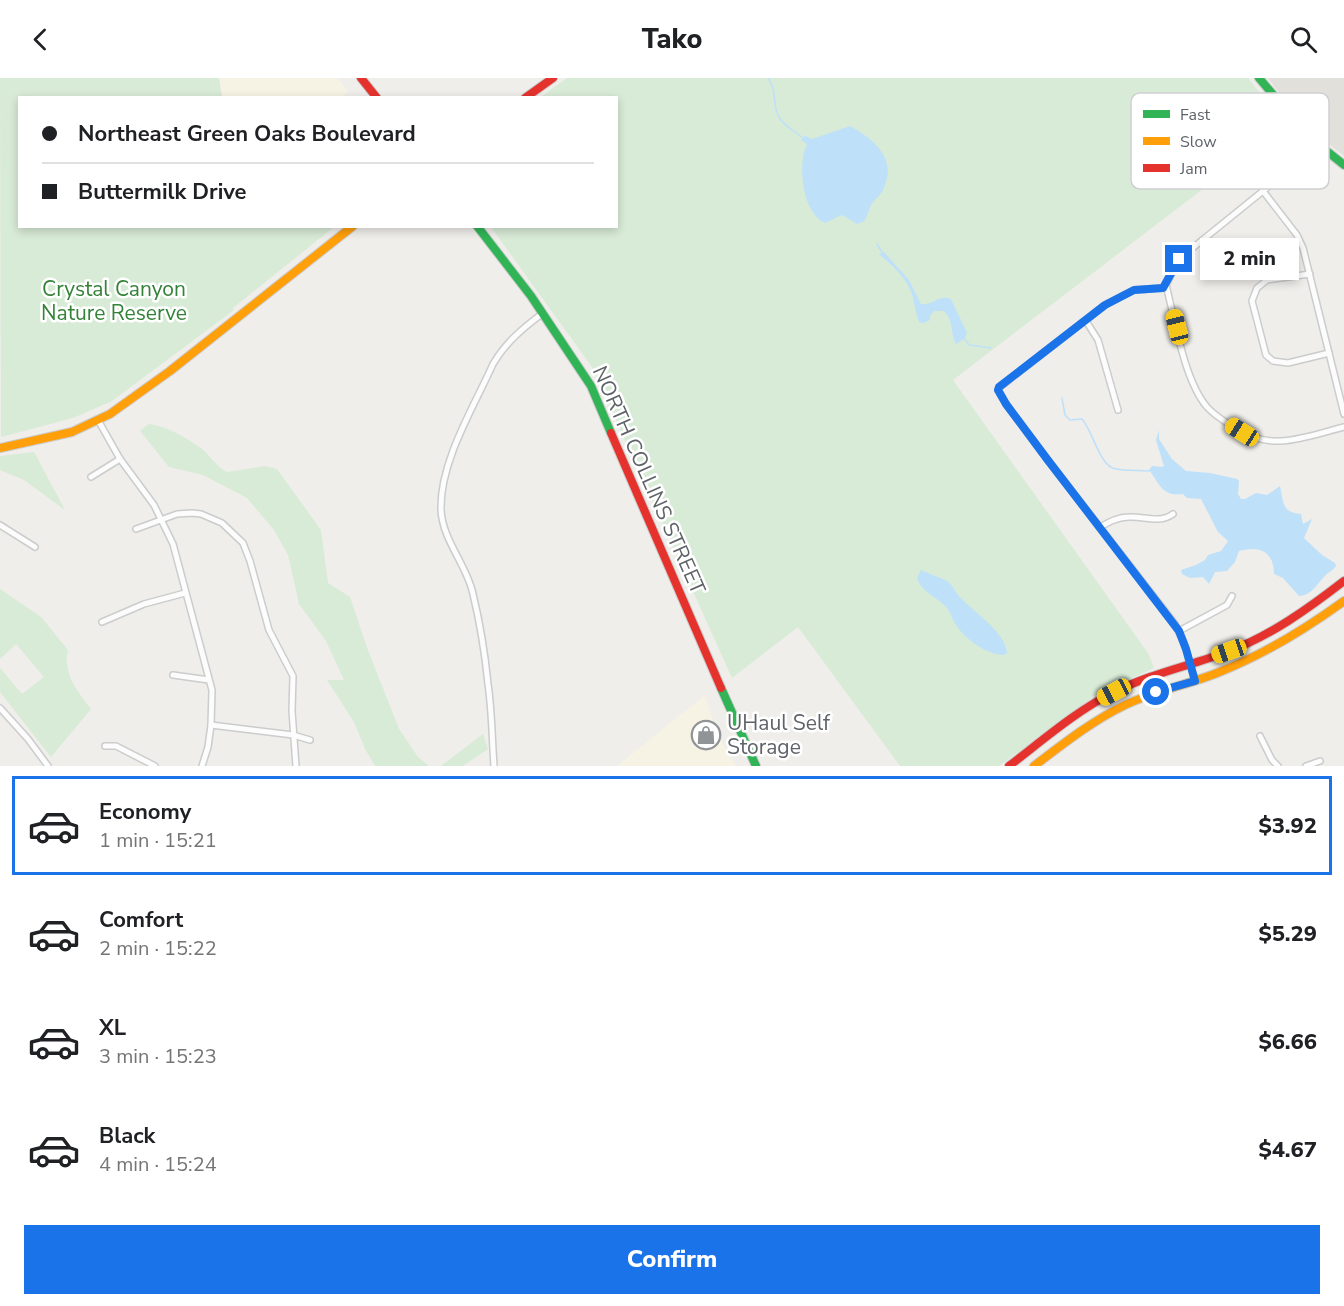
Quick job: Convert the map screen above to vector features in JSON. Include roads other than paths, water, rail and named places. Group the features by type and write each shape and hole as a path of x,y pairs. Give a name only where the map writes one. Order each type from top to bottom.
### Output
{"main road":[{"path":"361,78 375,96"},
{"path":"528,96 553,78"},
{"path":"1259,78 1271,93"},
{"path":"1329,154 1344,165"},
{"path":"0,448 72,432 98,420 170,371 350,228"},
{"name":"NORTH COLLINS STREET","path":"479,228 543,313 591,386 756,766"},
{"path":"1009,766 1074,717 1104,698 1137,683 1229,651 1257,638 1290,620 1344,581"},
{"path":"1034,766 1097,720 1117,709 1156,692 1195,681 1251,659 1326,615 1344,601"}],"street":[{"path":"1195,681 1179,631 1047,459 999,392 999,387 1105,305 1128,292 1163,288 1179,259 1265,189"},
{"path":"1263,191 1297,235 1303,248 1329,353 1341,390 1344,414"},
{"path":"1310,274 1267,280 1257,288 1252,301 1266,355 1273,362 1288,363 1329,353"},
{"path":"1166,285 1193,384 1207,407 1216,415 1253,438 1272,441 1282,441 1344,427"},
{"path":"494,766 488,684 473,594 442,516 442,494 452,456 501,350 543,313"},
{"path":"1086,321 1098,340 1118,410"},
{"path":"98,420 120,459 146,493 173,544 209,680 213,704 202,766"},
{"path":"91,477 120,459"},
{"path":"136,529 183,513 201,514 222,523 243,543 269,630 292,676 296,766"},
{"path":"1100,527 1111,520 1122,517 1161,519 1173,514"},
{"path":"0,525 35,547"},
{"path":"102,622 144,604 185,593"},
{"path":"1179,631 1224,607 1232,596"},
{"path":"173,675 209,680"},
{"path":"0,708 28,739 48,766"},
{"path":"211,725 293,735 310,740"},
{"path":"1260,736 1272,760 1278,766"},
{"path":"105,746 116,746 155,766"},
{"path":"1306,766 1320,761"}],"water":[{"path":"850,126 868,138 882,152 888,169 887,179 883,190 871,205 863,222 857,224 842,215 825,223 817,218 807,199 802,163 807,144 801,140 805,136 812,139"},
{"path":"884,252 909,280 921,304 943,298 951,299 967,333 964,339 956,344 949,319 944,311 934,311 930,320 919,322 912,294 906,282 879,254"},
{"path":"1159,430 1159,439 1172,459 1186,471 1237,479 1239,481 1238,494 1241,499 1256,493 1267,495 1280,486 1284,506 1290,511 1301,514 1303,524 1312,519 1304,538 1336,566 1312,590 1299,596 1283,578 1274,574 1268,555 1259,550 1239,551 1235,562 1227,571 1215,572 1209,584 1203,577 1190,578 1182,574 1181,570 1205,560 1208,555 1221,551 1228,541 1218,532 1201,499 1187,498 1183,494 1166,491 1149,470 1152,466 1164,466 1156,440"},
{"path":"921,570 949,583 959,596 1001,637 1007,653 1004,655 991,652 965,636 947,608 919,583 917,578"}],"waterway":[{"path":"768,78 773,88 776,111 780,119 803,138"},
{"path":"877,244 883,254"},
{"path":"964,338 969,345 991,348"},
{"path":"1062,398 1065,415 1070,420 1082,419 1101,456 1110,467 1120,470 1149,471"}],"place":[{"name":"UHaul Self Storage","path":"706,735"}],"park label":[{"name":"Crystal Canyon Nature Reserve","path":"114,301"}]}
